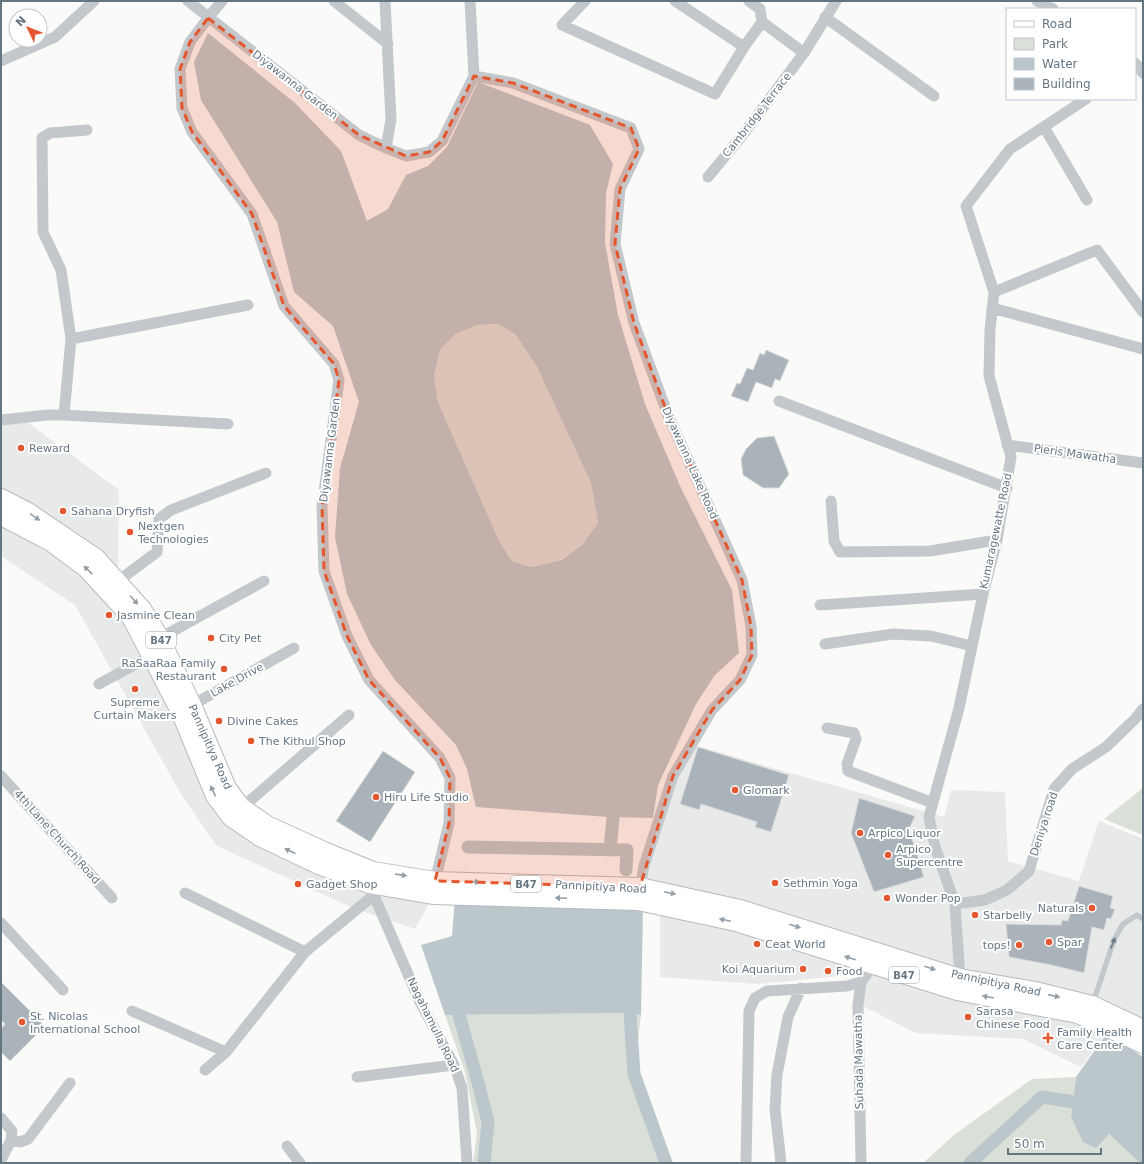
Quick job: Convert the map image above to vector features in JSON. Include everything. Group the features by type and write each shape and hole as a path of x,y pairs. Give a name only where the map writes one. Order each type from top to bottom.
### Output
{"main road":[{"name":"Pannipitiya Road","path":"1,498 28,512 96,558 142,609 160,638 186,708 215,796 236,812 260,837 319,864 372,883 434,888 639,894 740,909 959,985 1035,991 1092,1005 1143,1029"},
{"name":"Pannipitiya Road","path":"1,516 50,542 86,568 131,617 151,656 186,708"},
{"name":"Pannipitiya Road","path":"639,894 736,922 873,965 1078,1014 1143,1044"}],"street":[{"path":"1,61 55,37 94,1"},
{"path":"188,1 208,18"},
{"name":"Diyawanna Garden","path":"222,1 190,42 180,69 182,108 192,132 252,214 284,306 334,364 338,380 322,507 324,571 347,636 369,680 440,758 450,778 449,823 434,888"},
{"path":"334,1 388,44"},
{"path":"386,1 391,119 386,148"},
{"name":"Diyawanna Garden","path":"208,18 359,135 406,156 429,152 442,141 474,76 470,1"},
{"path":"585,1 562,26 715,94 744,46 762,22"},
{"path":"675,1 744,46"},
{"path":"749,1 760,9 762,22 804,53"},
{"name":"Cambridge Terrace","path":"708,177 741,137 804,53 836,1"},
{"path":"1037,1 1051,8"},
{"path":"826,17 934,96"},
{"name":"Diyawanna Lake Road","path":"474,76 513,83 631,128 639,149 620,189 615,244 634,324 668,415 742,580 751,626 752,655 740,680 712,710 673,776 646,860 639,894"},
{"name":"Kumaragewatte Road","path":"959,985 955,904 935,847 929,816 959,708 983,594 997,540 1011,458 989,376 994,292 966,206 1010,149 1084,100"},
{"path":"1044,127 1086,200"},
{"path":"64,415 71,339 61,270 43,232 42,138 50,133 87,130"},
{"path":"994,292 1097,250 1143,312"},
{"path":"71,339 248,305"},
{"path":"992,308 1143,348"},
{"path":"779,401 1007,488"},
{"path":"1,420 47,415 64,415 228,424"},
{"name":"Pieris Mawatha","path":"1007,445 1143,463"},
{"path":"118,581 157,552 159,518 171,510 266,473"},
{"path":"831,502 834,542 840,552 930,551 997,540"},
{"path":"160,638 264,581"},
{"path":"820,605 983,594"},
{"path":"825,644 892,634 931,636 972,646"},
{"name":"Lake Drive","path":"186,708 294,648"},
{"path":"99,684 151,656"},
{"name":"Deniya road","path":"955,904 984,900 1007,890 1029,871 1054,789 1072,769 1106,747 1135,720 1143,709"},
{"path":"236,812 349,715"},
{"path":"827,728 854,733 856,739 847,764 848,771 933,803"},
{"name":"4th Lane Church Road","path":"1,776 112,898"},
{"path":"205,1070 226,1052 304,952 372,883"},
{"name":"Nagahamulla Road","path":"372,883 420,1002 454,1065 462,1088 467,1163"},
{"path":"185,893 304,952"},
{"path":"1,923 63,990"},
{"name":"Suhada Mawatha","path":"861,1163 858,1005 861,982 873,965"},
{"path":"746,1163 749,1011 755,998 767,991 847,986 861,982"},
{"path":"781,1163 775,1109 777,1075 788,1017 801,988"},
{"path":"132,1011 226,1052"},
{"path":"357,1077 454,1065"},
{"path":"11,1140 20,1142 28,1139 70,1083"},
{"path":"1,1118 12,1131 11,1140 1,1160"},
{"path":"287,1146 300,1163"}],"lane":[{"path":"1092,1005 1114,940 1123,924 1137,915 1143,919"}],"highlighted area":[{"path":"208,18 359,135 406,156 429,152 442,141 474,76 513,83 631,128 639,149 620,189 615,244 634,323 668,415 742,580 751,626 752,655 740,680 712,710 673,776 640,887 435,881 449,823 450,778 440,758 369,680 347,636 324,571 322,507 339,380 334,364 284,306 252,214 192,132 182,108 180,69 190,42"}],"shaded area":[{"path":"27,422 119,490 118,578 1,497 1,423"},
{"path":"1,516 85,569 130,618 214,797 433,897 415,929 353,908 217,846 182,796 75,605 1,556"},
{"path":"697,746 944,817 951,790 1005,792 1008,861 1079,881 1099,821 1143,839 1143,1019 1095,996 1037,982 962,969 742,900 647,879 649,867 678,778"},
{"path":"660,912 734,928 1076,1020 1106,1033 1081,1067 1023,1039 916,1033 863,1006 863,974 757,984 660,977"}],"green space":[{"path":"498,324 515,334 537,367 591,483 598,523 582,545 560,560 531,567 512,561 499,541 438,402 434,376 440,350 456,334 477,325"},
{"path":"1143,788 1143,835 1104,819"},
{"path":"630,1013 641,1015 634,1074 666,1163 473,1163 477,1133 465,1072 445,1015"},
{"path":"1076,1077 1071,1116 1109,1134 1140,1163 923,1163 954,1135 1032,1079"}],"water":[{"path":"208,33 295,103 341,151 367,221 388,209 406,175 428,166 447,147 478,82 590,125 613,164 606,193 605,243 618,315 645,404 680,486 732,590 739,653 715,675 696,704 658,785 653,818 608,817 476,807 467,769 456,745 395,680 371,645 347,594 335,537 340,468 359,402 333,326 294,292 277,222 201,100 194,62","holes":["498,324 515,334 537,367 591,483 598,523 582,545 561,560 531,567 512,561 499,541 438,402 434,376 440,350 456,334 477,325"]},
{"path":"455,898 643,905 641,1015 630,1013 445,1015 421,945 452,936"},
{"path":"1107,1033 1143,1057 1143,1163 1140,1163 1109,1134 1096,1148 1083,1142 1071,1116 1076,1077"}],"building":[{"path":"766,350 789,360 780,381 775,379 772,388 756,382 748,402 731,396 737,383 740,384 747,368 753,370 760,353 764,355"},
{"path":"774,436 789,474 779,488 763,488 743,475 741,459 746,449 757,438"},
{"name":"Glomark","path":"698,747 789,775 771,832 755,827 757,822 701,804 699,810 680,804"},
{"name":"Hiru Life Studio","path":"383,751 415,772 370,842 336,821"},
{"name":"Arpico Supercentre","path":"859,798 915,816 909,829 924,877 874,892 851,833"},
{"name":"Spar","path":"1079,886 1113,896 1110,908 1115,909 1111,919 1107,918 1104,930 1092,927 1084,973 1009,957 1006,924 1061,925 1062,920 1068,921"},
{"name":"St. Nicolas International School","path":"1,982 45,1026 10,1061 1,1052 1,1029 5,1024 1,1020"}],"waterway":[{"path":"610,850 613,818"},
{"path":"468,847 627,850 626,870"},
{"path":"630,1013 634,1074 666,1163"},
{"path":"459,1015 488,1122 484,1163"},
{"path":"970,1163 1042,1097 1074,1102"}],"place":[{"name":"Reward","path":"21,448"},
{"name":"Sahana Dryfish","path":"63,511"},
{"name":"Nextgen Technologies","path":"130,532"},
{"name":"Jasmine Clean","path":"109,615"},
{"name":"City Pet","path":"211,638"},
{"name":"RaSaaRaa Family Restaurant","path":"224,669"},
{"name":"Supreme Curtain Makers","path":"135,689"},
{"name":"Divine Cakes","path":"219,721"},
{"name":"The Kithul Shop","path":"251,741"},
{"name":"Glomark","path":"735,790"},
{"name":"Hiru Life Studio","path":"376,797"},
{"name":"Arpico Liquor","path":"860,833"},
{"name":"Arpico Supercentre","path":"888,855"},
{"name":"Sethmin Yoga","path":"775,883"},
{"name":"Gadget Shop","path":"298,884"},
{"name":"Wonder Pop","path":"887,898"},
{"name":"Naturals","path":"1092,908"},
{"name":"Starbelly","path":"975,915"},
{"name":"Spar","path":"1049,942"},
{"name":"Ceat World","path":"757,944"},
{"name":"tops!","path":"1019,945"},
{"name":"Koi Aquarium","path":"803,969"},
{"name":"Food","path":"828,971"},
{"name":"Sarasa Chinese Food","path":"968,1017"},
{"name":"St. Nicolas International School","path":"22,1022"},
{"name":"Family Health Care Center","path":"1048,1038"}]}
